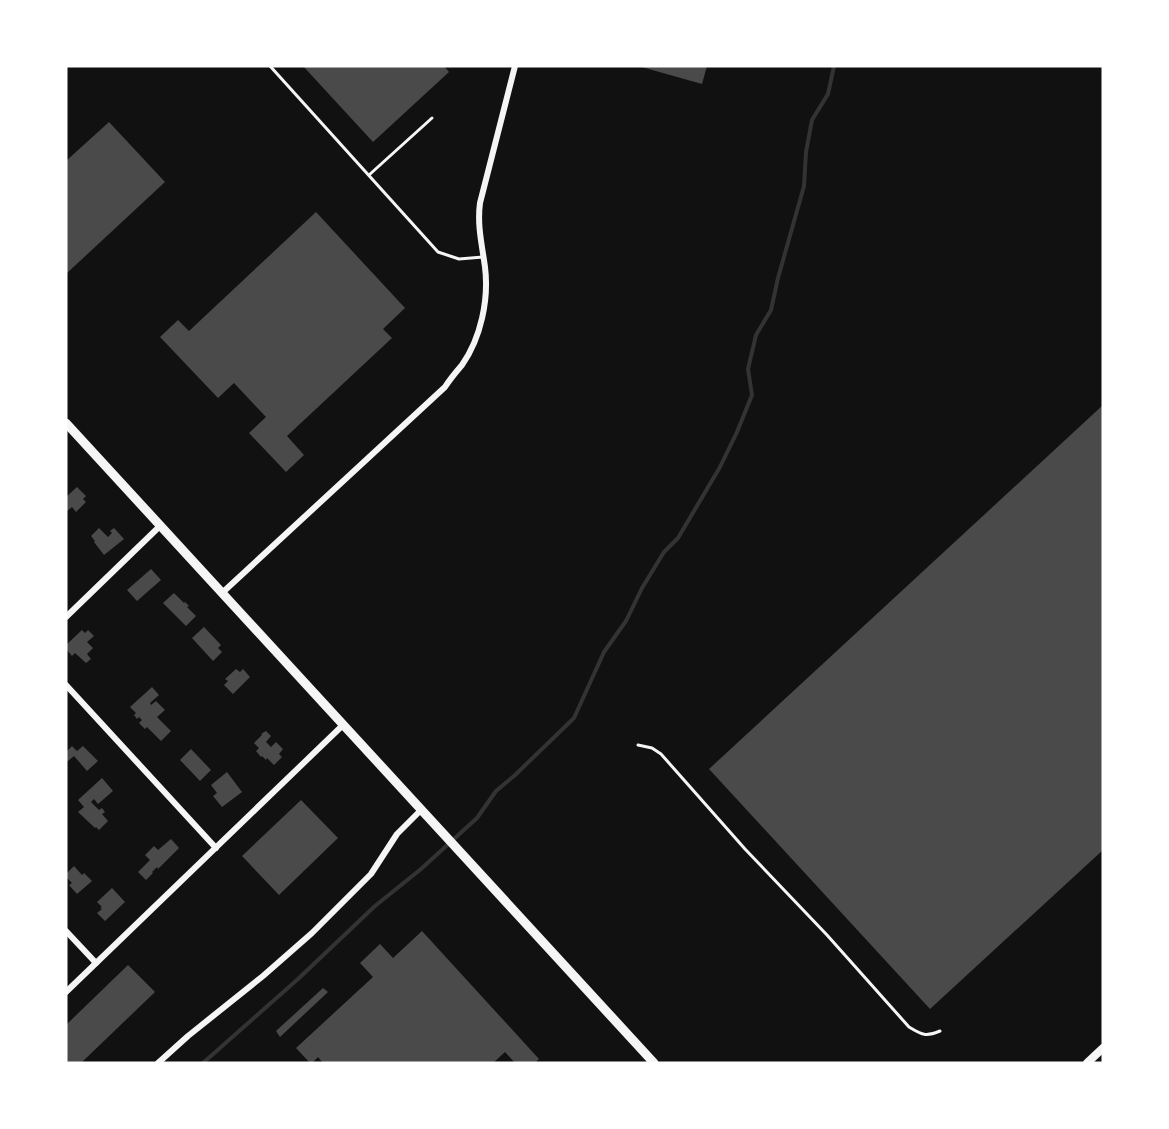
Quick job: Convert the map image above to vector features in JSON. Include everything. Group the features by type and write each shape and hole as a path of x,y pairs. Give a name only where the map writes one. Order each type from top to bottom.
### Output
{"main road":[{"path":"66,423 654,1063"}],"street":[{"path":"222,593 445,387 470,351 481,321 485,294 485,273 479,230 480,203 515,66"},
{"path":"66,617 160,526"},
{"path":"66,685 216,848"},
{"path":"66,992 343,725"},
{"path":"158,1063 312,933 371,874 397,834 422,809"},
{"path":"66,931 96,963"},
{"path":"1087,1063 1103,1048"}],"lane":[{"path":"270,66 438,252 459,259 483,257"},
{"path":"369,175 432,118"},
{"path":"638,745 652,748 661,754 909,1027 921,1035 931,1035 940,1031"}],"building":[{"path":"303,66 444,66 449,72 373,142"},
{"path":"638,66 707,66 702,84"},
{"path":"109,122 165,182 66,274 66,161"},
{"path":"316,212 405,308 383,329 392,338 287,436 304,455 286,472 249,433 266,417 234,383 218,398 160,337 178,320 189,331"},
{"path":"1103,405 1103,850 930,1009 709,769"},
{"path":"77,487 86,496 83,499 86,502 76,512 72,507 66,512 66,497"},
{"path":"99,528 108,537 114,528 124,539 104,555 91,536"},
{"path":"151,569 161,580 137,601 127,590"},
{"path":"174,593 189,606 187,607 196,616 186,626 163,603"},
{"path":"204,627 221,645 218,648 222,652 213,661 192,638"},
{"path":"82,630 85,633 88,630 94,636 87,642 93,648 87,654 91,659 86,663 75,653 72,656 66,649 66,645"},
{"path":"236,669 240,672 243,669 250,677 233,694 224,685 228,681 225,679"},
{"path":"152,687 159,695 150,703 151,705 156,701 165,710 157,717 171,731 161,741 147,727 145,729 139,723 142,720 139,717 137,719 134,715 136,713 130,707"},
{"path":"266,731 271,736 266,742 271,747 276,742 283,749 279,754 282,757 274,765 267,758 266,760 261,757 256,751 259,748 254,743"},
{"path":"72,746 77,751 83,746 98,761 87,771 74,756 66,760 66,752"},
{"path":"191,749 211,770 200,781 180,760"},
{"path":"227,772 242,792 222,807 213,796 217,793 211,785"},
{"path":"102,778 113,791 98,804 94,799 91,802 99,810 102,808 105,812 102,814 108,821 99,830 78,812 84,807 78,800"},
{"path":"301,800 338,838 279,895 242,856"},
{"path":"171,839 179,848 146,880 138,872 150,860 145,855 154,846 158,850"},
{"path":"74,866 92,881 77,894 69,885 72,883 66,877"},
{"path":"112,888 125,902 105,921 97,913 102,907 97,902"},
{"path":"422,931 539,1059 535,1063 515,1063 505,1052 493,1063 323,1063 318,1057 310,1063 296,1048 373,977 360,963 380,944 393,958"},
{"path":"128,965 155,992 81,1063 66,1063 66,1025"},
{"path":"323,988 328,992 280,1037 276,1031"}],"waterway":[{"path":"203,1063 298,979 375,906 421,869 477,818 496,791 574,718 604,652 626,621 642,588 664,552 678,538 720,467 752,395 748,369 756,335 771,310 804,186 806,152 812,120 828,94 834,66"}]}
